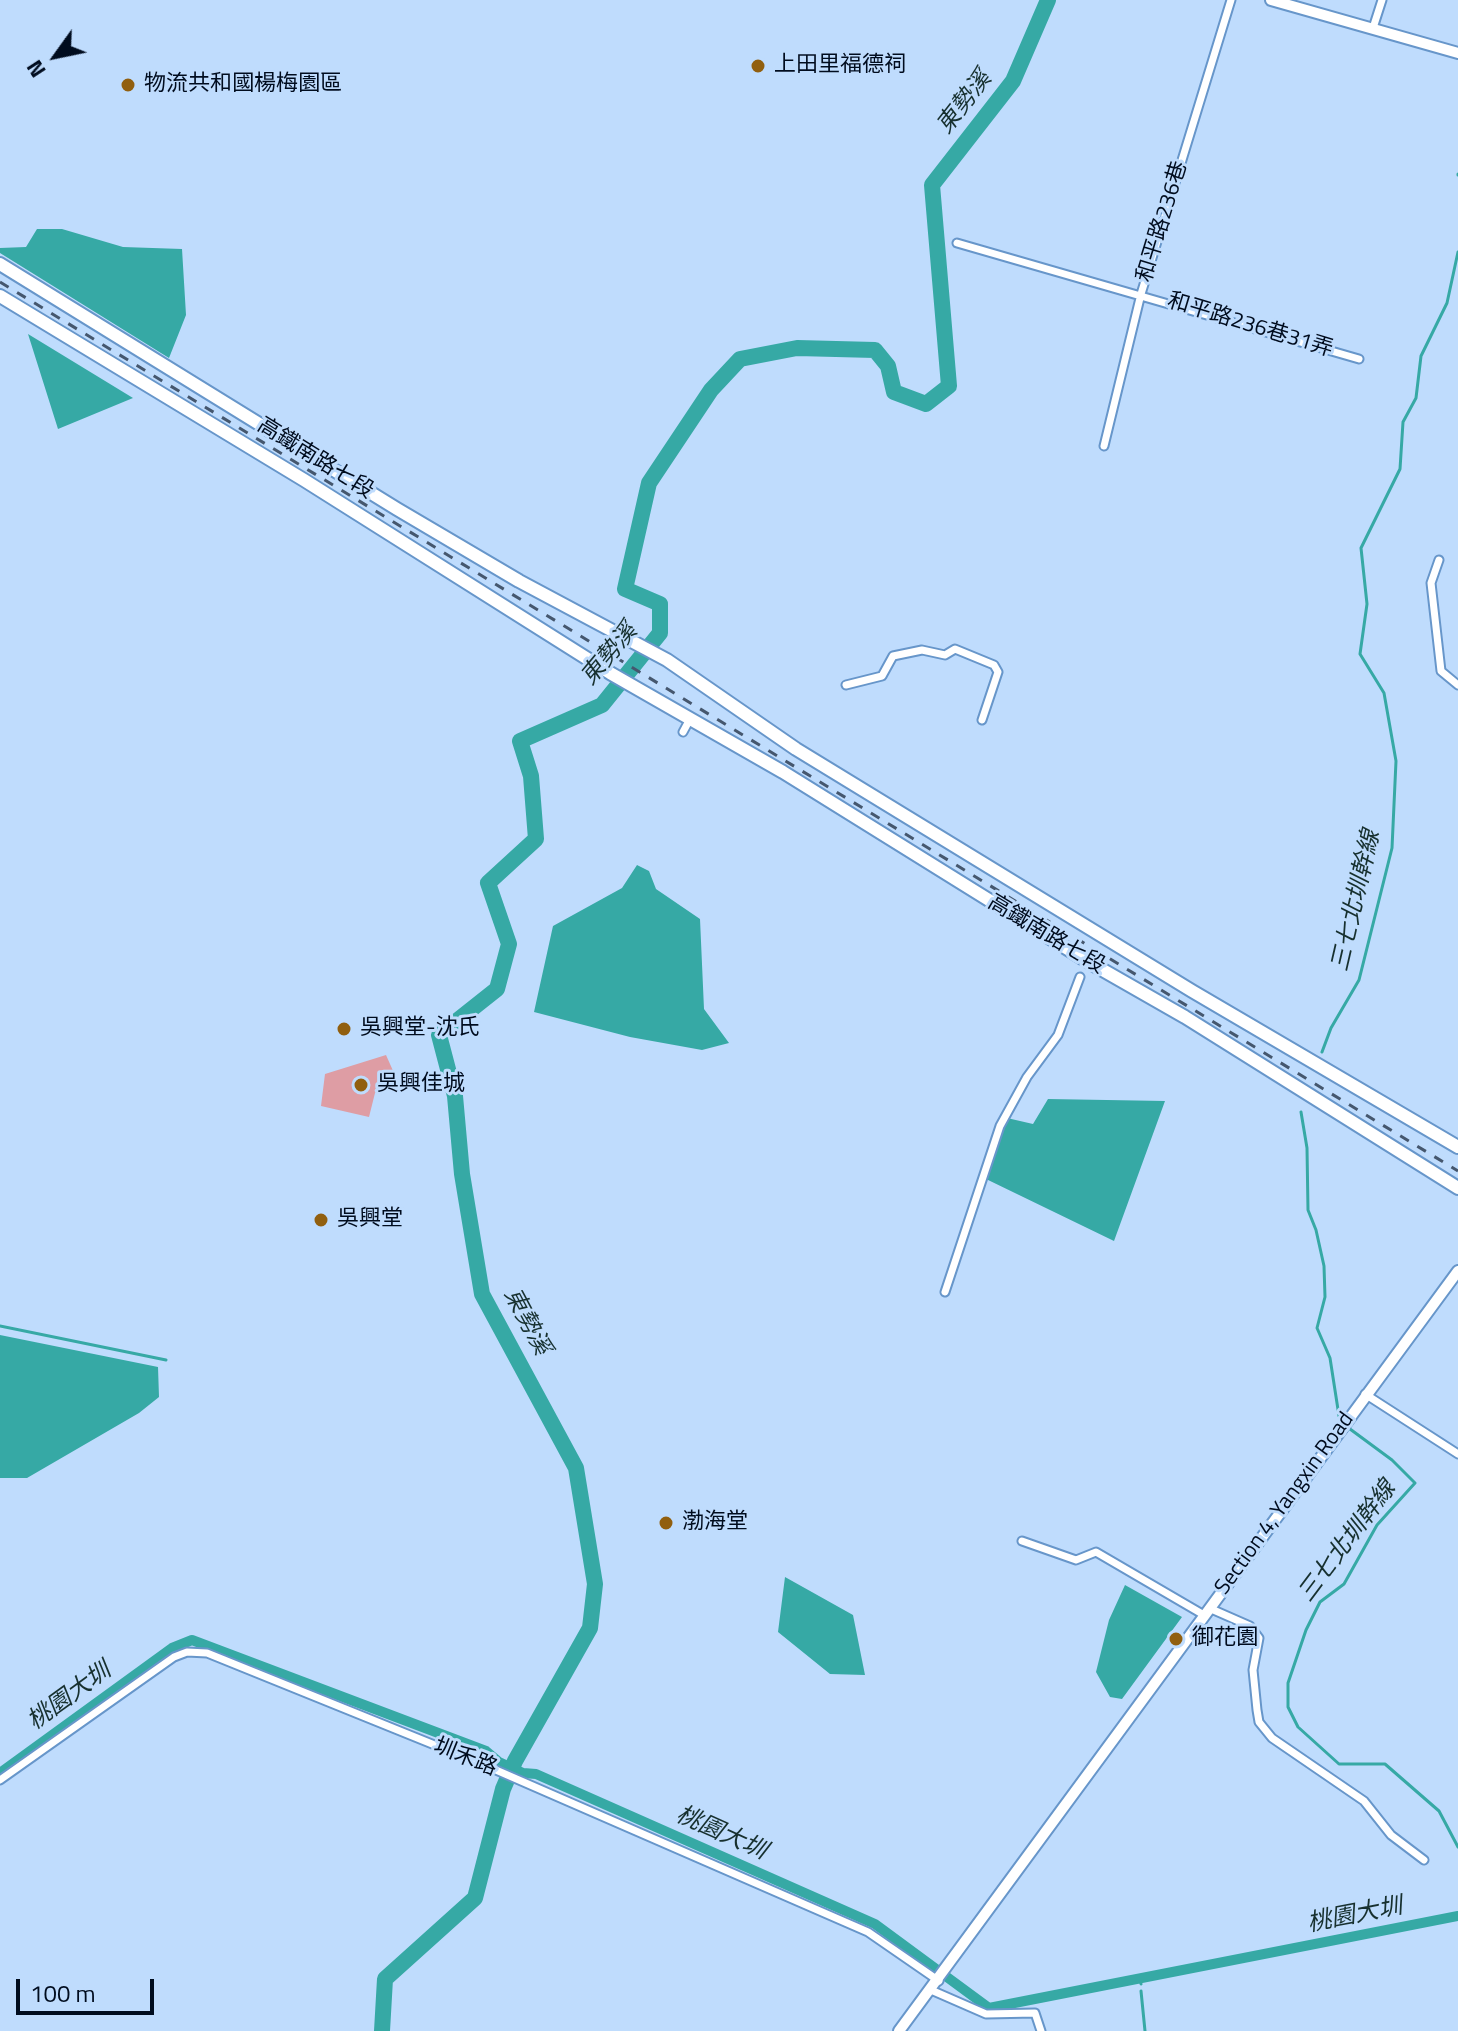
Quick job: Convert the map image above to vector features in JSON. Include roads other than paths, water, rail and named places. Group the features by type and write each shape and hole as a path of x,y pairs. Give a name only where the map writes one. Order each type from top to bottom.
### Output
{"main road":[{"path":"1271,0 1458,53"},
{"name":"高鐵南路七段","path":"0,264 397,509 519,581 638,642 1192,991 1458,1147"},
{"name":"高鐵南路七段","path":"0,296 304,480 610,673 1185,1017 1458,1188"},
{"name":"Section 4, Yangxin Road","path":"899,2031 1458,1271"}],"street":[{"name":"和平路236巷","path":"1104,446 1141,294 1231,0"},
{"path":"1373,28 1382,0"},
{"name":"和平路236巷31弄","path":"957,243 1359,359"},
{"path":"1439,560 1431,583 1441,671 1458,685"},
{"path":"846,685 882,676 893,656 922,650 945,655 955,649 994,665 998,672 982,720"},
{"path":"683,732 690,719"},
{"path":"945,1292 1000,1126 1027,1077 1058,1035 1080,977"},
{"path":"1365,1394 1458,1454"},
{"path":"1022,1541 1076,1560 1096,1552 1207,1612 1250,1626 1259,1638 1253,1670 1259,1722 1272,1738 1364,1801 1391,1835 1424,1860"},
{"name":"圳禾路","path":"0,1780 161,1666 187,1652 207,1653 495,1770 868,1932 986,2014 1035,2013 1041,2031"}],"waterway":[{"name":"東勢溪","path":"382,2031 385,1979 475,1898 503,1789 515,1761 590,1628 595,1584 576,1468 482,1294 462,1174 455,1096 439,1035 497,989 509,944 488,883 536,839 531,776 520,741 602,705 660,633 660,604 625,589 649,483 711,390 740,359 797,348 875,350 888,366 894,392 926,404 949,386 932,185 1013,81 1048,0"},
{"name":"三七北圳幹線","path":"1322,1052 1331,1028 1359,980 1392,848 1396,761 1384,693 1360,654 1367,604 1361,548 1400,469 1403,422 1416,398 1421,356 1447,303 1458,252"},
{"name":"三七北圳幹線","path":"1301,1112 1307,1148 1308,1210 1324,1266 1325,1297 1317,1328 1330,1358 1339,1416"},
{"path":"0,1326 166,1360"},
{"name":"三七北圳幹線","path":"1350,1429 1392,1460 1415,1483 1377,1525 1344,1584 1320,1602 1306,1630 1288,1683 1288,1707 1298,1727 1339,1764 1385,1764 1439,1811 1458,1847"},
{"name":"桃園大圳","path":"0,1773 172,1648 192,1640 486,1751 499,1762 523,1773 536,1774 875,1924 989,2008 1458,1916"},
{"name":"桃園大圳","path":"1140,1980 1141,1984"},
{"path":"1141,1991 1145,2031"}],"railway":[{"path":"0,282 1458,1171"}],"place":[{"name":"上田里福德祠","path":"758,66"},
{"name":"物流共和國楊梅園區","path":"128,85"},
{"name":"吳興堂-沈氏","path":"344,1029"},
{"name":"吳興佳城","path":"361,1085"},
{"name":"吳興堂","path":"321,1220"},
{"name":"渤海堂","path":"666,1523"},
{"name":"御花園","path":"1176,1639"}]}
